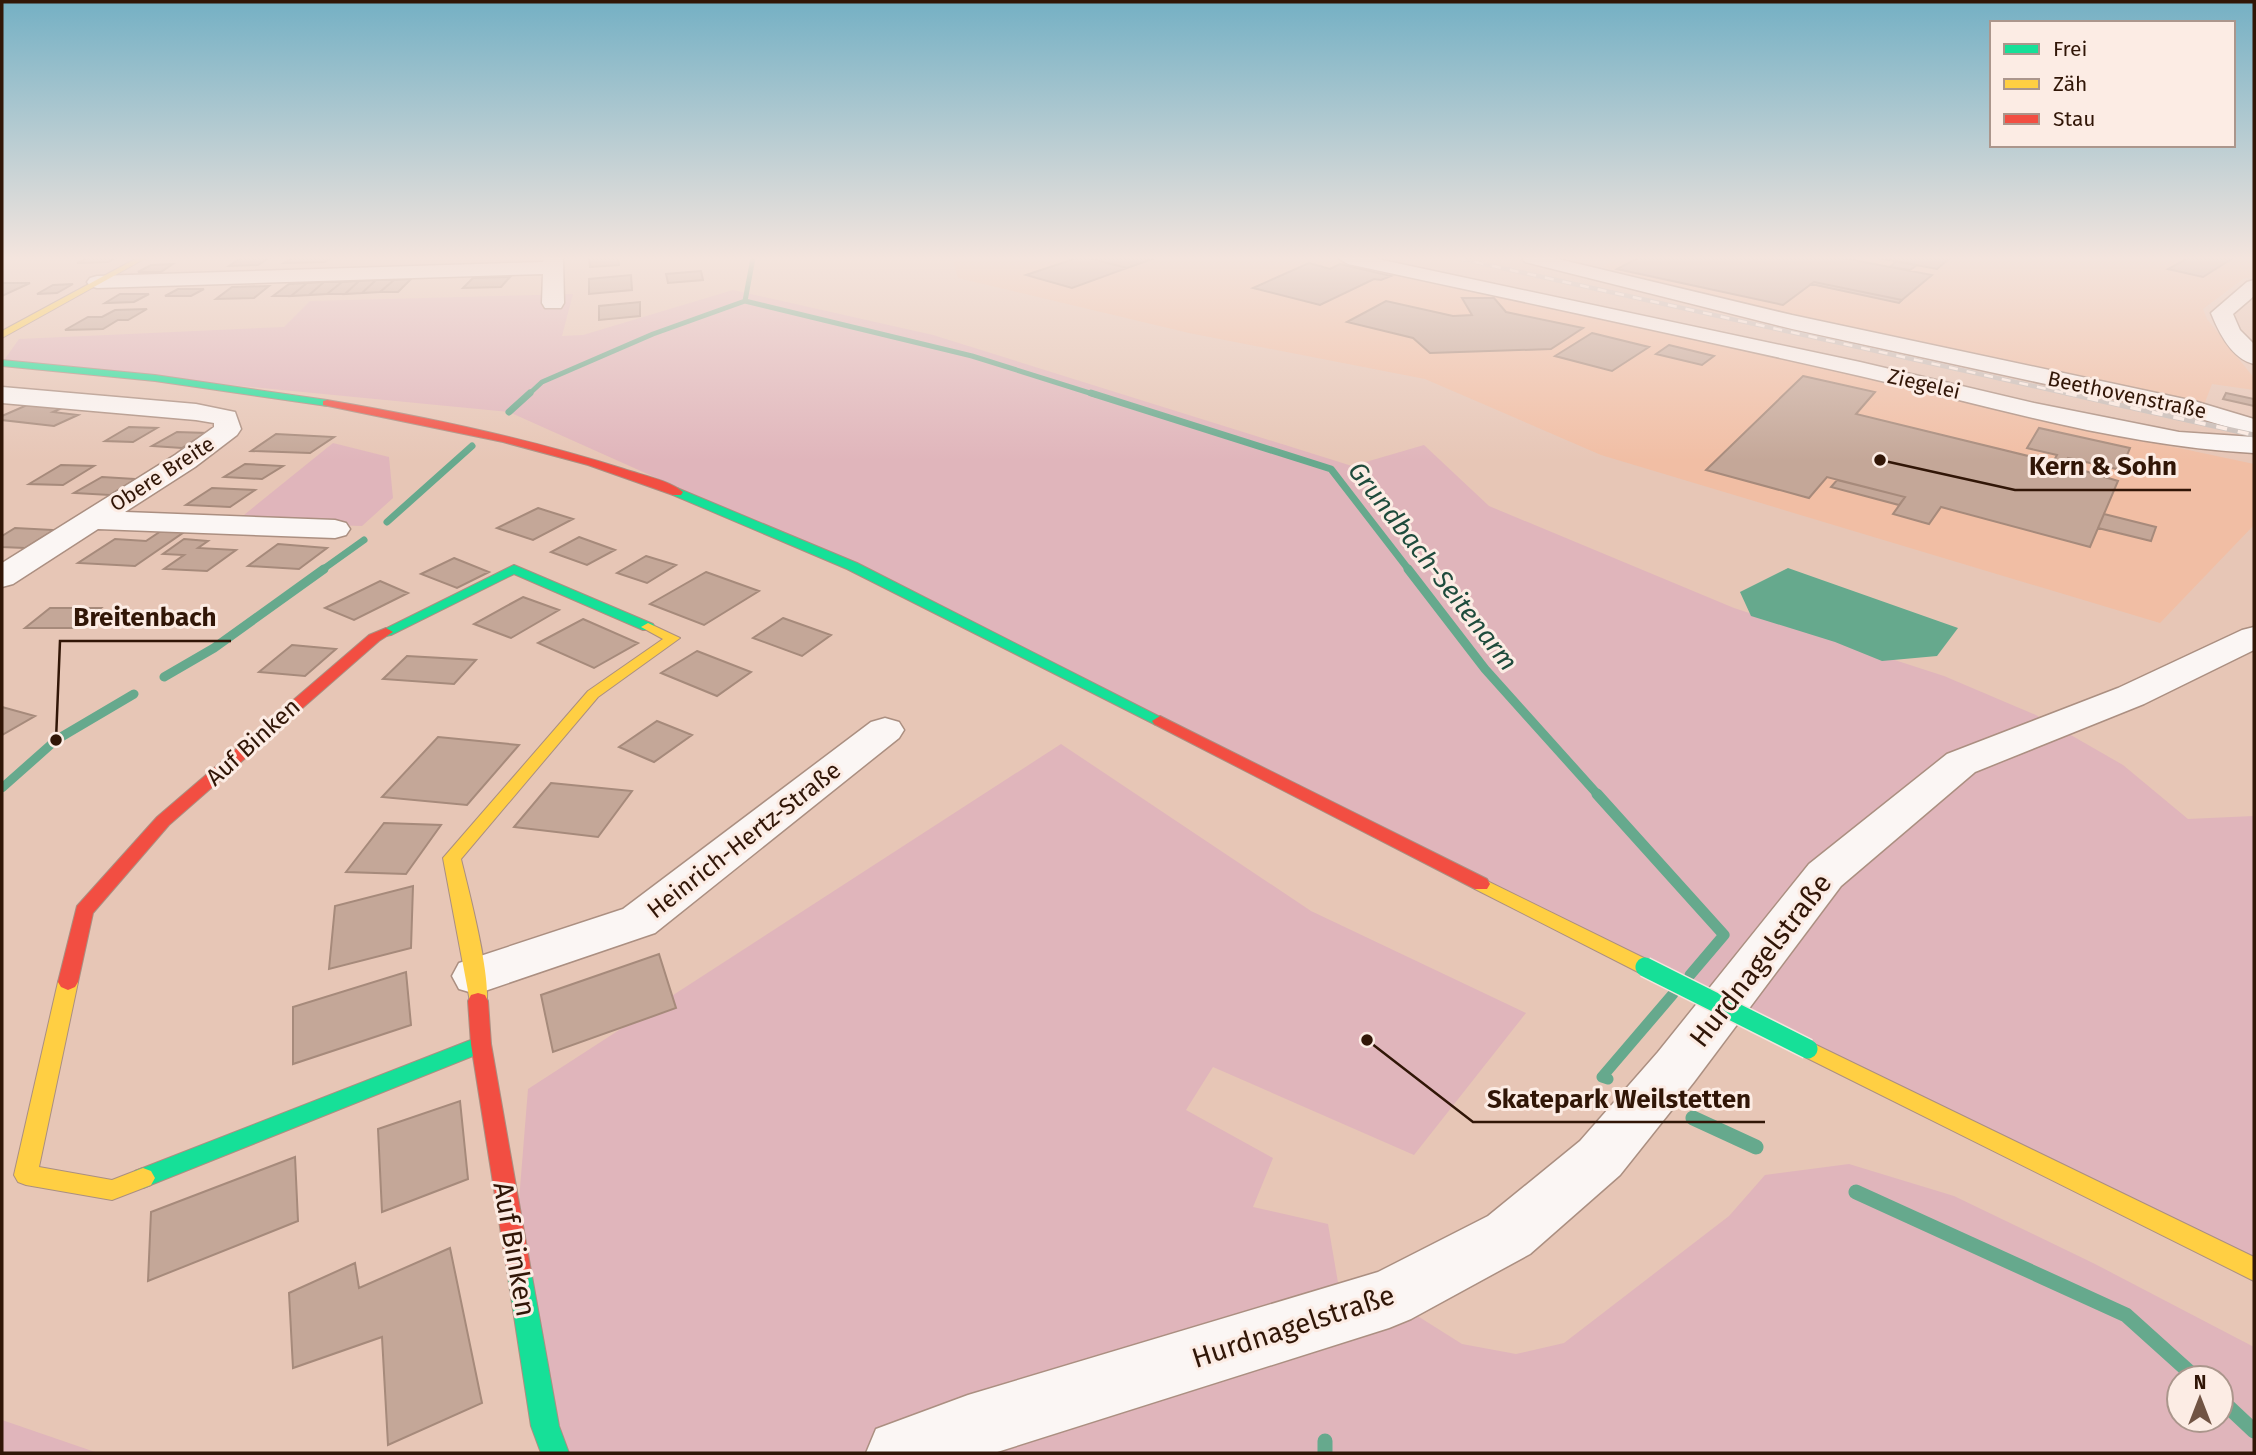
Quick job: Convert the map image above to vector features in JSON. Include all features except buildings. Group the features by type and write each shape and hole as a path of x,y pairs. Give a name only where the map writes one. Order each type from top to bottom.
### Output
{"main road":[{"path":"2,335 18,326"},
{"path":"2,363 140,375 277,393 420,418 607,468 707,504 815,548 1028,653 1808,1049 2254,1269"},
{"name":"Auf Binken","path":"481,1044 112,1189 26,1175 84,911 163,821 374,638 514,569 673,638 593,694 452,858 476,976 481,1044 545,1426 555,1453"}],"street":[{"name":"Ziegelei","path":"1654,326 2179,440 2254,445"},
{"name":"Beethovenstraße","path":"1810,326 2194,409 2254,427"},
{"path":"2231,326 2230,333 2254,357"},
{"name":"Obere Breite","path":"2,395 196,412 226,418 228,429 212,443 2,577"},
{"path":"2254,427 2241,432 2254,445"},
{"path":"90,520 335,529"},
{"name":"Hurdnagelstraße","path":"900,1453 968,1428 1389,1298 1509,1235 1600,1158 1676,1067 1825,875 1961,763 2131,696 2254,637"},
{"name":"Heinrich-Hertz-Straße","path":"476,976 639,921 885,730"}],"shaded area":[{"path":"285,326 565,326 562,336 583,335 613,326 893,326 933,335 1352,466 1424,445 1489,506 1734,608 1944,676 2036,715 2123,765 2188,819 2254,816 2254,1269 1808,1049 815,549 509,412 2,363 19,339"},
{"path":"1159,326 1642,326 2014,413 2254,464 2254,525 2160,623 1601,455 1425,379"},
{"path":"1838,326 2212,326 2254,378 2254,390 2212,384 2204,405"},
{"path":"333,443 389,457 393,498 362,526 241,522 239,519"},
{"path":"1788,568 1958,628 1937,656 1882,661 1835,642 1751,616 1740,592"},
{"path":"1061,744 1311,911 1526,1013 1414,1155 1213,1067 1186,1110 1273,1158 1253,1207 1328,1224 1343,1312 1389,1298 1462,1344 1516,1354 1564,1343 1729,1216 1765,1175 1849,1164 1954,1196 2095,1264 2254,1347 2254,1453 555,1453 545,1426 515,1250 528,1089"},
{"path":"2,1420 98,1453 2,1453"}],"waterway":[{"path":"528,395 542,382 676,326"},
{"name":"Grundbach-Seitenarm","path":"848,326 972,356 1096,395"},
{"path":"509,412 530,393"},
{"name":"Grundbach-Seitenarm","path":"1091,393 1331,469 1409,570"},
{"path":"387,522 472,446"},
{"path":"322,570 364,540"},
{"path":"164,677 214,648 324,569"},
{"name":"Grundbach-Seitenarm","path":"1408,569 1485,669 1599,796"},
{"path":"2,788 56,740 134,694"},
{"name":"Grundbach-Seitenarm","path":"1597,794 1724,935 1690,975"},
{"name":"Grundbach-Seitenarm","path":"1608,1079 1602,1077 1673,994"},
{"name":"Grundbach-Seitenarm","path":"1693,1118 1756,1147"},
{"name":"Grundbach-Seitenarm","path":"1856,1192 2126,1315 2180,1364"},
{"name":"Grundbach-Seitenarm","path":"2235,1413 2254,1431"},
{"path":"1325,1441 1325,1453"}],"railway":[{"path":"1763,326 2074,395"},
{"path":"2066,393 2254,435"}],"traffic: fast":[{"path":"2,363 155,378 327,403"},
{"path":"677,492 852,566 1160,721"},
{"path":"386,632 514,569 648,627"},
{"path":"1645,967 1808,1049"},
{"path":"143,1178 481,1044"},
{"path":"519,1271 545,1426 555,1453"}],"traffic: slow":[{"path":"2,335 19,326"},
{"path":"478,1001 476,976 452,858 593,694 673,638 648,627"},
{"path":"1481,884 1645,967"},
{"path":"68,982 26,1175 112,1190 143,1178"},
{"path":"1808,1049 2254,1269"}],"traffic: jam":[{"path":"327,403 416,419 548,450 677,492"},
{"path":"68,982 84,911 163,821 374,638 386,632"},
{"path":"1160,721 1481,884"},
{"path":"478,1001 481,1044 519,1271"}],"place":[{"name":"Kern & Sohn","path":"1880,460"},
{"name":"Breitenbach","path":"56,740"},
{"name":"Skatepark Weilstetten","path":"1367,1040"}]}
